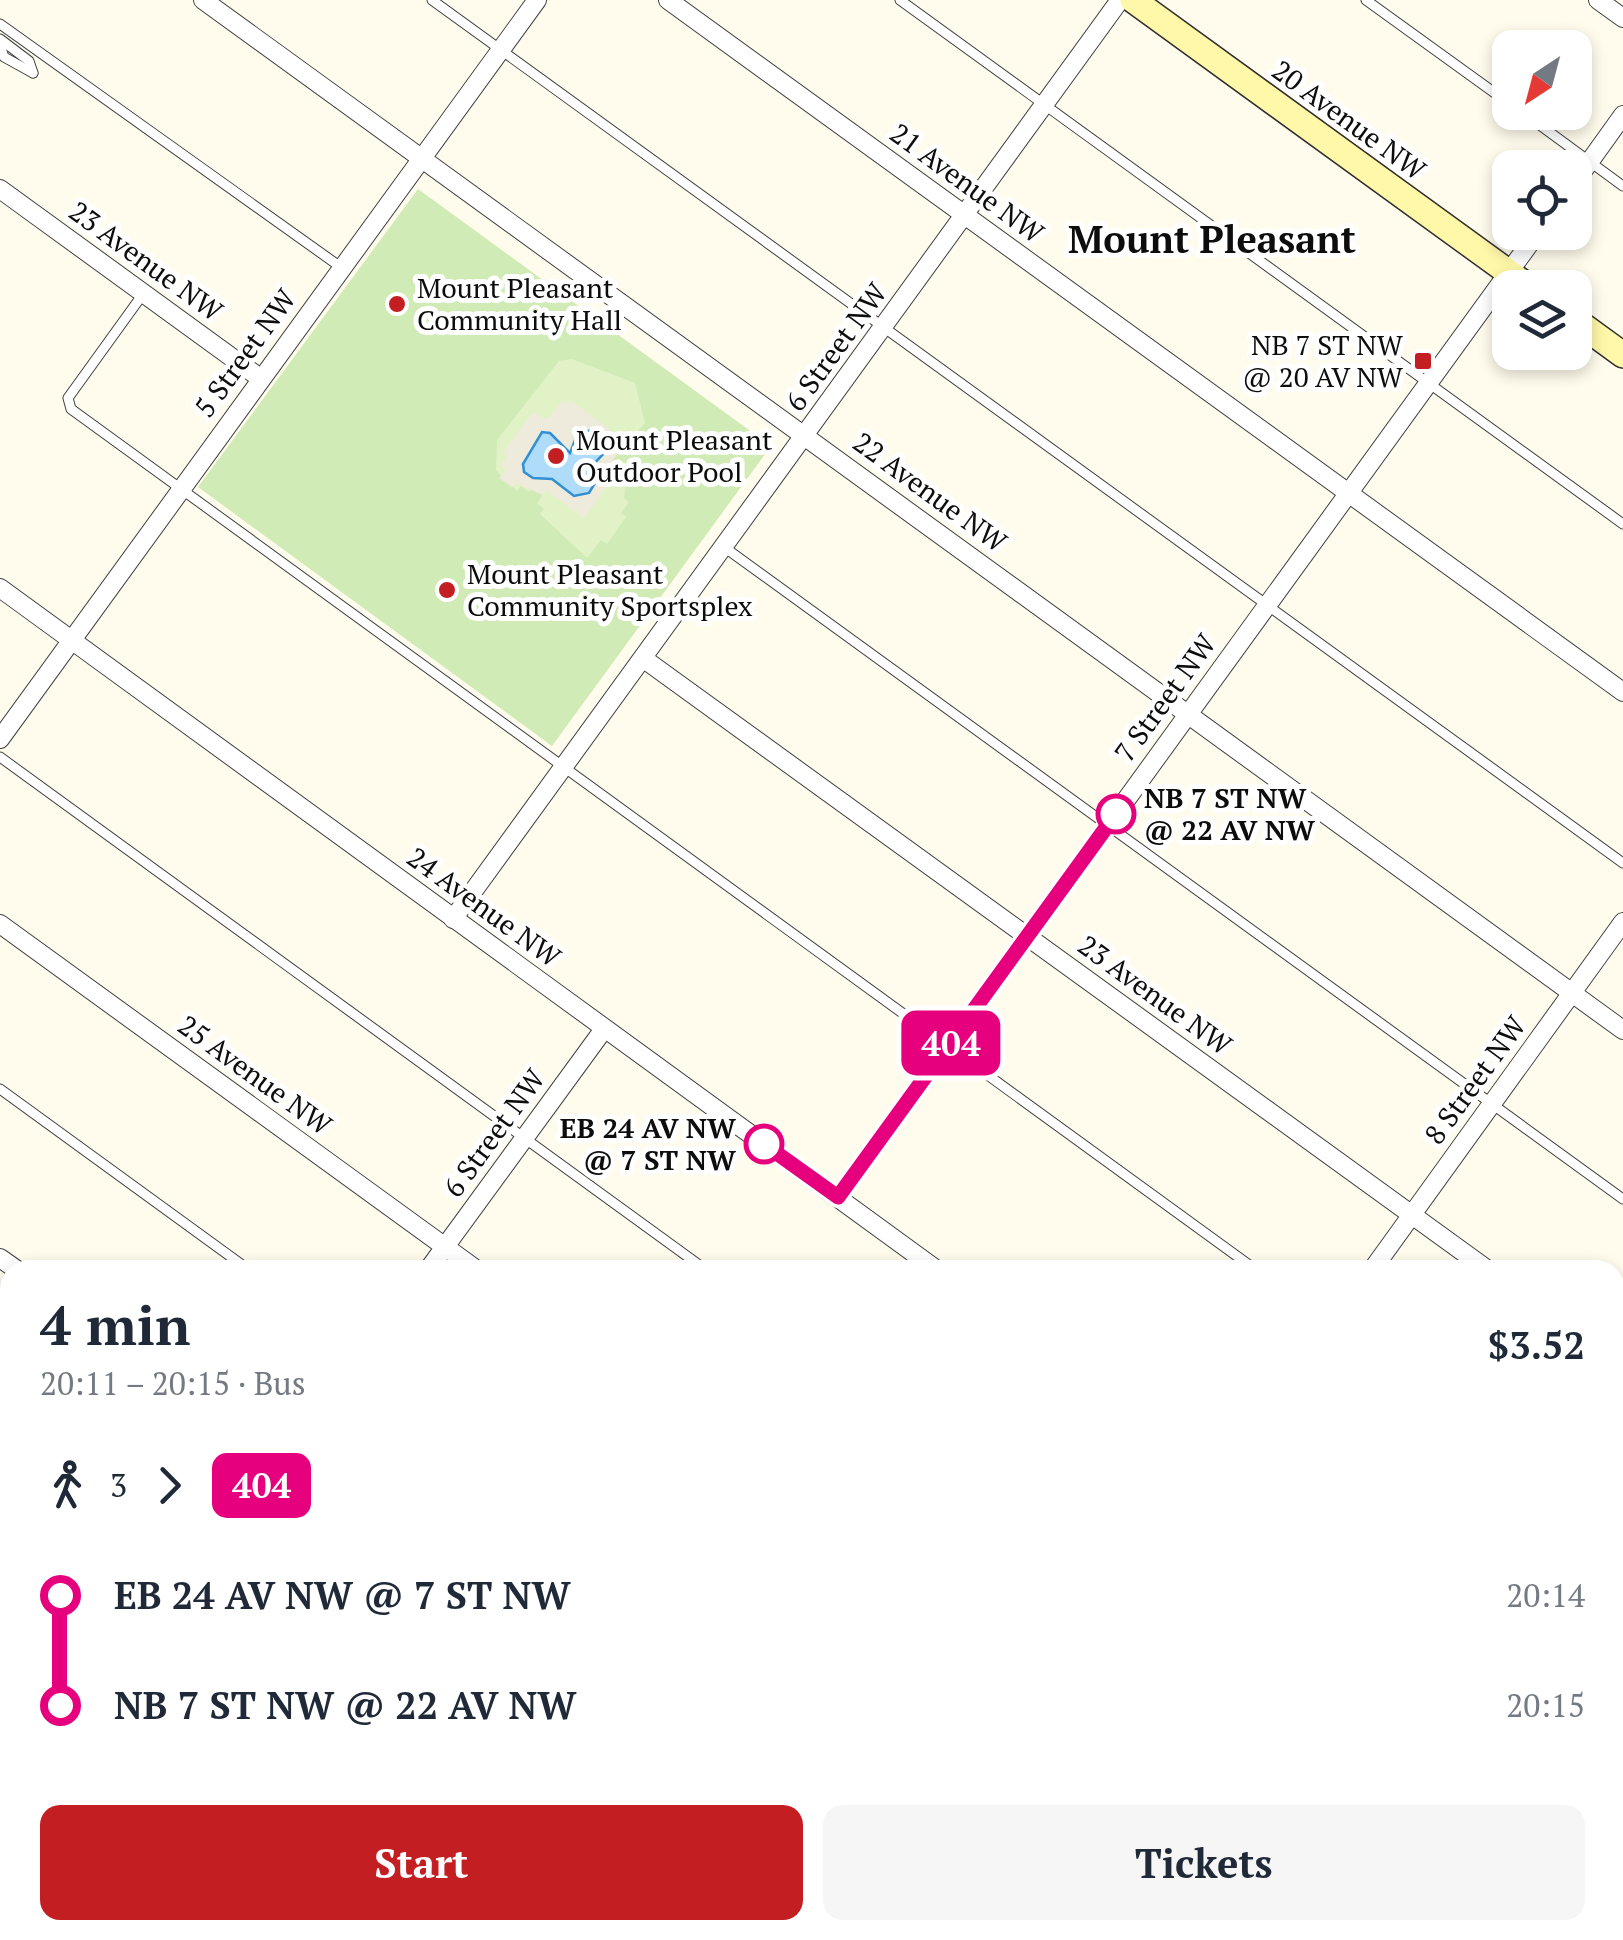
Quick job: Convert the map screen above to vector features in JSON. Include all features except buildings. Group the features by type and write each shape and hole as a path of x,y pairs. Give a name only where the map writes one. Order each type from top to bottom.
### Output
{"street":[{"name":"22 Avenue NW","path":"203,0 1623,1030"},
{"name":"5 Street NW","path":"0,739 536,0"},
{"name":"21 Avenue NW","path":"668,0 1623,692"},
{"name":"6 Street NW","path":"453,918 1120,0"},
{"name":"20 Avenue NW","path":"1133,0 1505,270"},
{"path":"1598,0 1623,18"},
{"path":"1592,159 1623,115"},
{"name":"23 Avenue NW","path":"0,190 260,378"},
{"name":"7 Street NW","path":"838,1197 1428,383 1492,311"},
{"path":"1592,332 1623,355"},
{"name":"24 Avenue NW","path":"0,588 923,1260"},
{"name":"23 Avenue NW","path":"644,658 1474,1260"},
{"name":"8 Street NW","path":"1379,1260 1623,922"},
{"name":"25 Avenue NW","path":"0,924 463,1260"},
{"name":"6 Street NW","path":"435,1260 604,1029"}],"lane":[{"path":"432,0 1623,863"},
{"path":"900,0 1623,524"},
{"path":"1366,0 1492,91"},
{"path":"0,24 342,268"},
{"path":"0,42 4,57 33,73"},
{"path":"1546,130 1574,150"},
{"path":"1592,163 1623,186"},
{"path":"143,294 68,404 1242,1260"},
{"path":"724,547 1623,1199"},
{"path":"0,757 692,1260"},
{"path":"0,1090 235,1260"}],"green space":[{"path":"418,189 771,446 552,746 198,487"},
{"name":"Mount Pleasant Outdoor Pool","path":"572,359 635,383 645,423 612,460 629,463 624,498 629,502 621,513 626,517 607,544 601,540 587,558 540,514 544,509 537,503 543,494 533,487 529,492 521,486 517,491 496,470 497,440 559,361"}],"shaded area":[{"path":"570,400 626,442 612,461 609,483 584,518 546,490 543,495 516,483 512,487 499,478 506,469 501,465 507,457 503,453 532,413 548,419 562,401 567,404","holes":["594,429 601,461 593,463 574,496 559,482 533,478 523,469 537,436 555,438 570,454 581,432"]}],"water":[{"path":"594,429 605,438 607,450 590,468 595,483 589,493 574,496 552,479 533,478 524,472 523,464 542,432 550,433 570,453 577,435"}],"bus line":[{"name":"404","path":"764,1144 838,1197 1116,814"}],"place":[{"name":"Mount Pleasant Community Hall","path":"397,304"},
{"name":"NB 7 ST NW @ 20 AV NW","path":"1423,361"},
{"name":"Mount Pleasant Outdoor Pool","path":"556,456"},
{"name":"Mount Pleasant Community Sportsplex","path":"447,590"},
{"name":"NB 7 ST NW @ 22 AV NW","path":"1116,814"},
{"name":"EB 24 AV NW @ 7 ST NW","path":"764,1144"}],"district":[{"name":"Mount Pleasant","path":"1212,240"}]}
